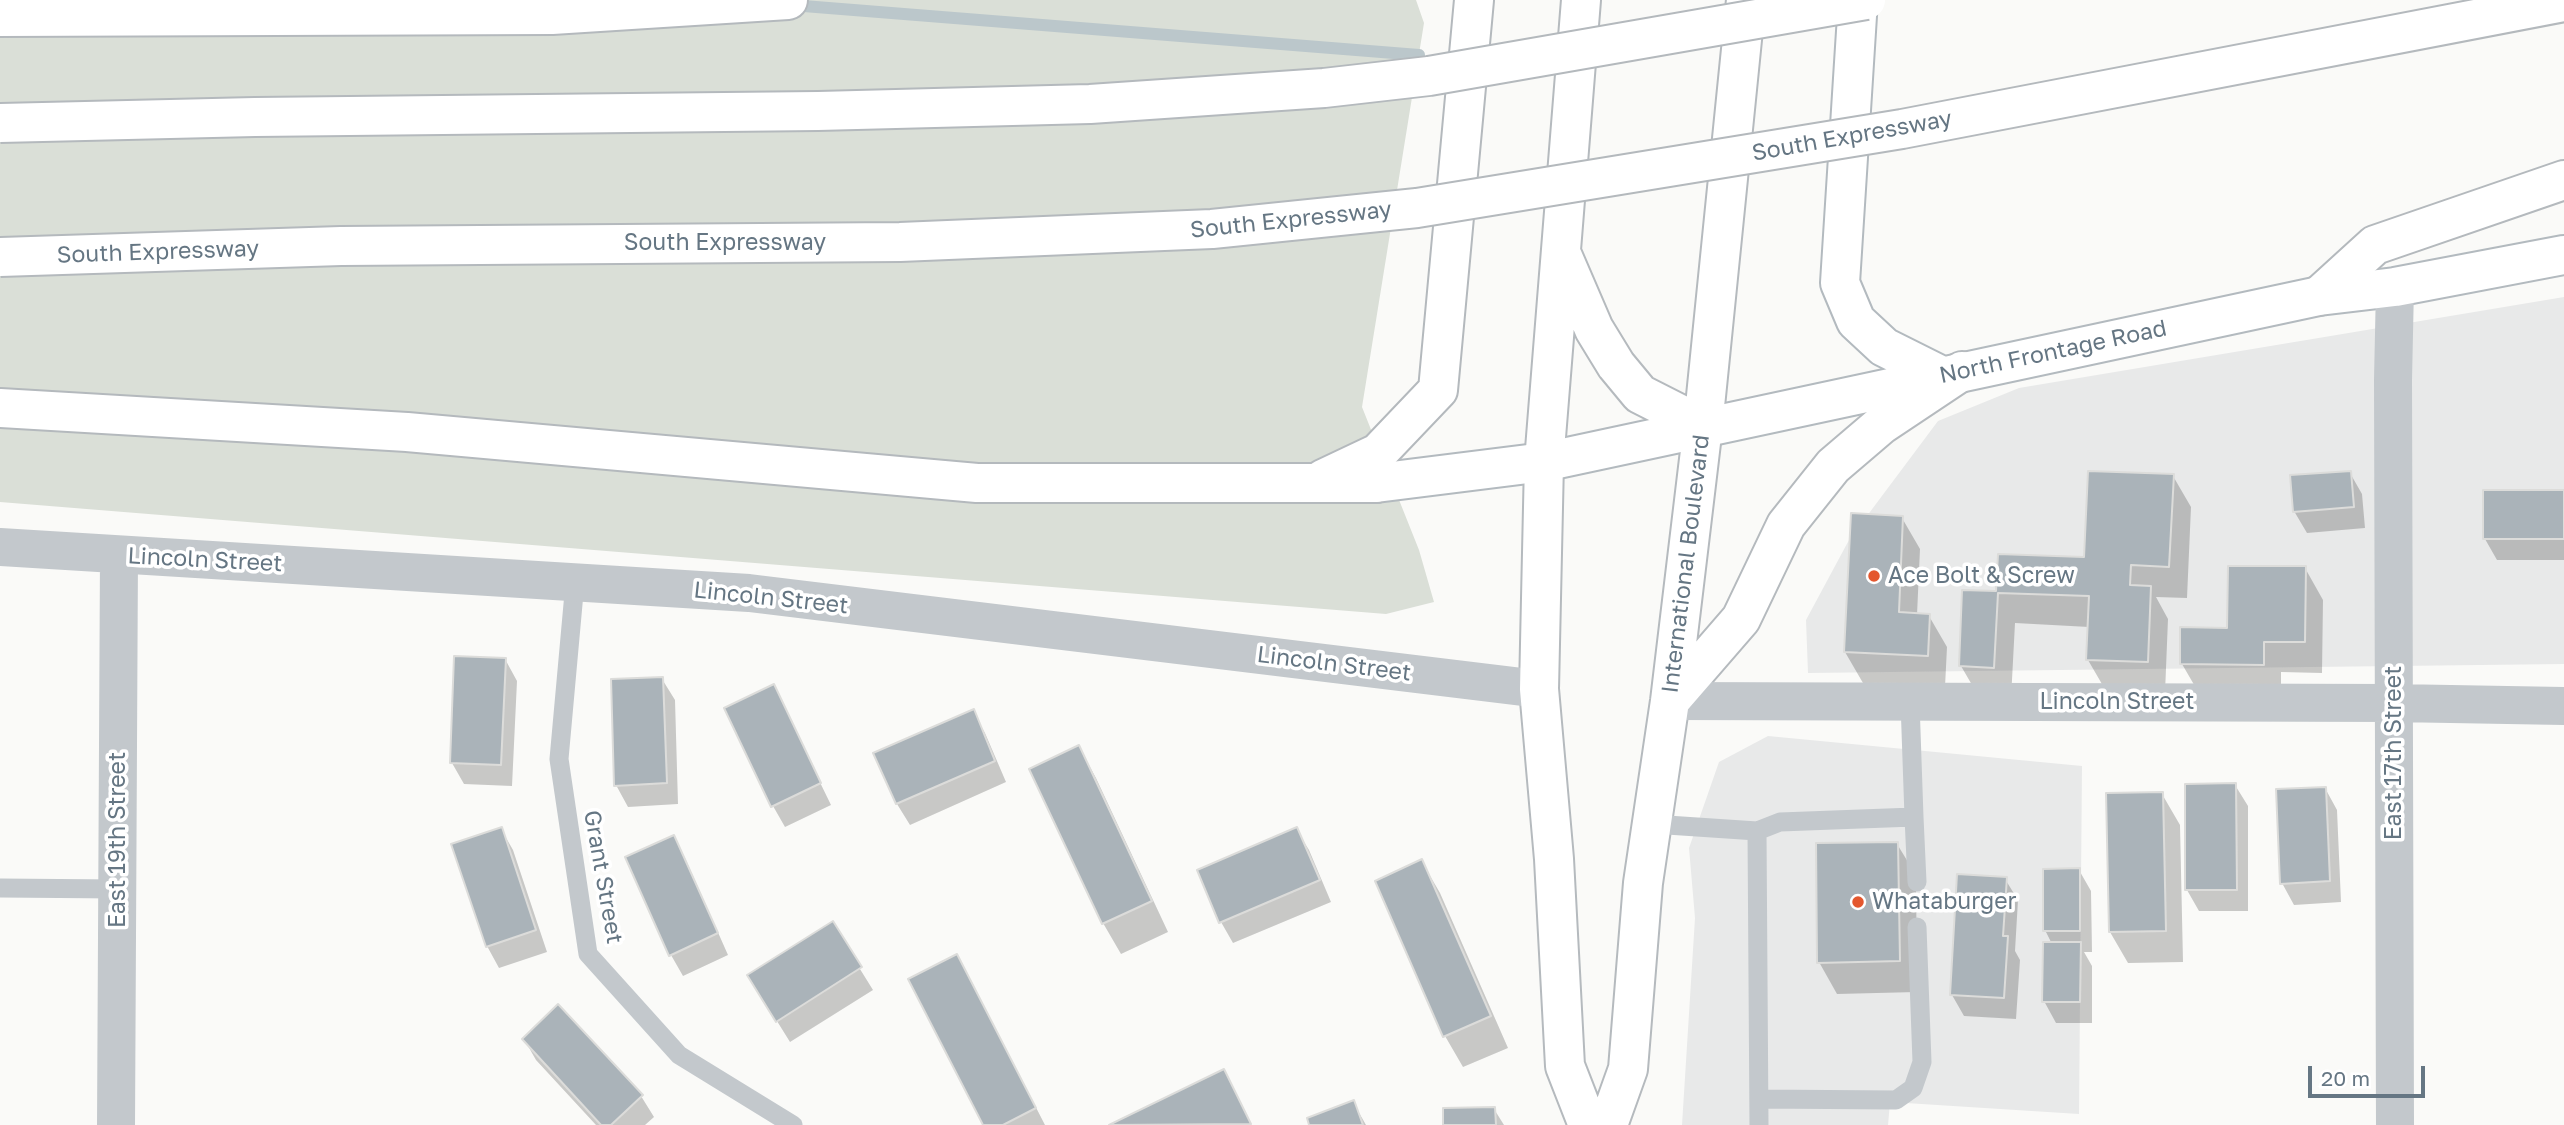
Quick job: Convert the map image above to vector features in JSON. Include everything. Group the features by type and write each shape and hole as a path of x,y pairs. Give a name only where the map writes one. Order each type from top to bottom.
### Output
{"main road":[{"path":"0,17 552,15 788,0"},
{"path":"0,408 407,432 977,483 1315,483 1377,468 1438,390 1474,0"},
{"path":"1581,0 1545,461 1539,689 1554,859 1565,1066 1588,1125"},
{"name":"International Boulevard","path":"1608,1125 1628,1069 1643,883 1670,701 1703,426 1746,0"},
{"path":"1858,0 1840,284 1856,321 1884,347 1951,373"},
{"path":"0,122 818,111 1145,100 1324,88 1429,76 1866,0"},
{"name":"South Expressway","path":"0,257 341,246 900,242 1212,229 1417,208 1889,131 2564,2"},
{"path":"2319,296 2375,245 2564,180"},
{"path":"1561,252 1594,329 1616,365 1640,394 1703,426"},
{"name":"North Frontage Road","path":"1377,468 1545,461 2319,296 2395,286 2564,255"},
{"path":"1670,701 1741,619 1786,525 1833,466 1881,425 1951,373"}],"street":[{"name":"East 17th Street","path":"2395,286 2395,1125"},
{"name":"Lincoln Street","path":"0,547 749,593 1539,689"},
{"name":"East 19th Street","path":"117,1125 119,555"},
{"name":"Lincoln Street","path":"1670,701 2564,706"}],"lane":[{"name":"Grant Street","path":"575,582 559,759 589,954 679,1055 793,1125"},
{"path":"1910,702 1917,882"},
{"path":"1652,824 1757,831 1780,822 1914,817"},
{"path":"1757,831 1759,1125"},
{"path":"0,888 118,889"},
{"path":"1759,1099 1896,1100 1913,1088 1922,1062 1917,927"}],"shaded area":[{"path":"0,0 1416,0 1424,23 1362,407 1419,550 1434,602 1386,614 0,502"},
{"path":"2564,297 2564,664 1808,673 1806,620 1849,540 1938,421 2019,388"},
{"path":"1768,736 2082,766 2079,1114 1890,1102 1888,1125 1682,1125 1695,918 1689,848 1719,762"}],"building":[{"path":"2088,471 2174,474 2169,567 2131,565 2130,585 2151,586 2148,662 2086,660 2089,596 1998,593 1994,668 1959,666 1962,590 1996,591 1998,554 2084,557"},
{"path":"2351,471 2354,507 2293,512 2290,475"},
{"path":"2483,490 2564,490 2564,539 2483,539"},
{"name":"Ace Bolt & Screw","path":"1851,513 1903,516 1899,612 1930,614 1928,656 1844,652"},
{"path":"2228,566 2306,566 2305,642 2264,642 2264,665 2180,664 2180,627 2227,628"},
{"path":"454,656 506,658 501,765 450,763"},
{"path":"663,677 667,783 614,786 611,679"},
{"path":"774,684 821,783 771,807 724,708"},
{"path":"974,709 995,761 896,804 873,753"},
{"path":"1079,745 1152,901 1102,924 1029,769"},
{"path":"2236,783 2237,890 2185,890 2185,784"},
{"path":"2326,787 2330,881 2280,884 2276,789"},
{"path":"2163,792 2166,931 2109,932 2106,793"},
{"path":"502,827 536,930 486,947 451,844"},
{"path":"1297,827 1320,880 1219,923 1197,870"},
{"path":"674,835 718,933 669,956 625,857"},
{"name":"Whataburger","path":"1898,842 1900,961 1817,963 1816,843"},
{"path":"1422,859 1491,1016 1443,1037 1375,881"},
{"path":"2080,868 2080,931 2043,931 2043,869"},
{"path":"1957,874 2007,877 2003,936 2008,936 2004,998 1950,995"},
{"path":"833,921 862,967 776,1022 747,975"},
{"path":"2043,942 2081,942 2080,1002 2042,1002"},
{"path":"957,954 1036,1108 1003,1125 983,1125 908,979"},
{"path":"558,1004 643,1095 611,1125 601,1125 522,1039"},
{"path":"1224,1069 1251,1124 1109,1125"},
{"path":"1354,1100 1363,1125 1309,1125 1307,1118"},
{"path":"1495,1107 1496,1125 1443,1125 1443,1108"}],"waterway":[{"path":"791,5 1419,55"}],"place":[{"name":"Ace Bolt & Screw","path":"1874,576"},
{"name":"Whataburger","path":"1858,902"}]}
